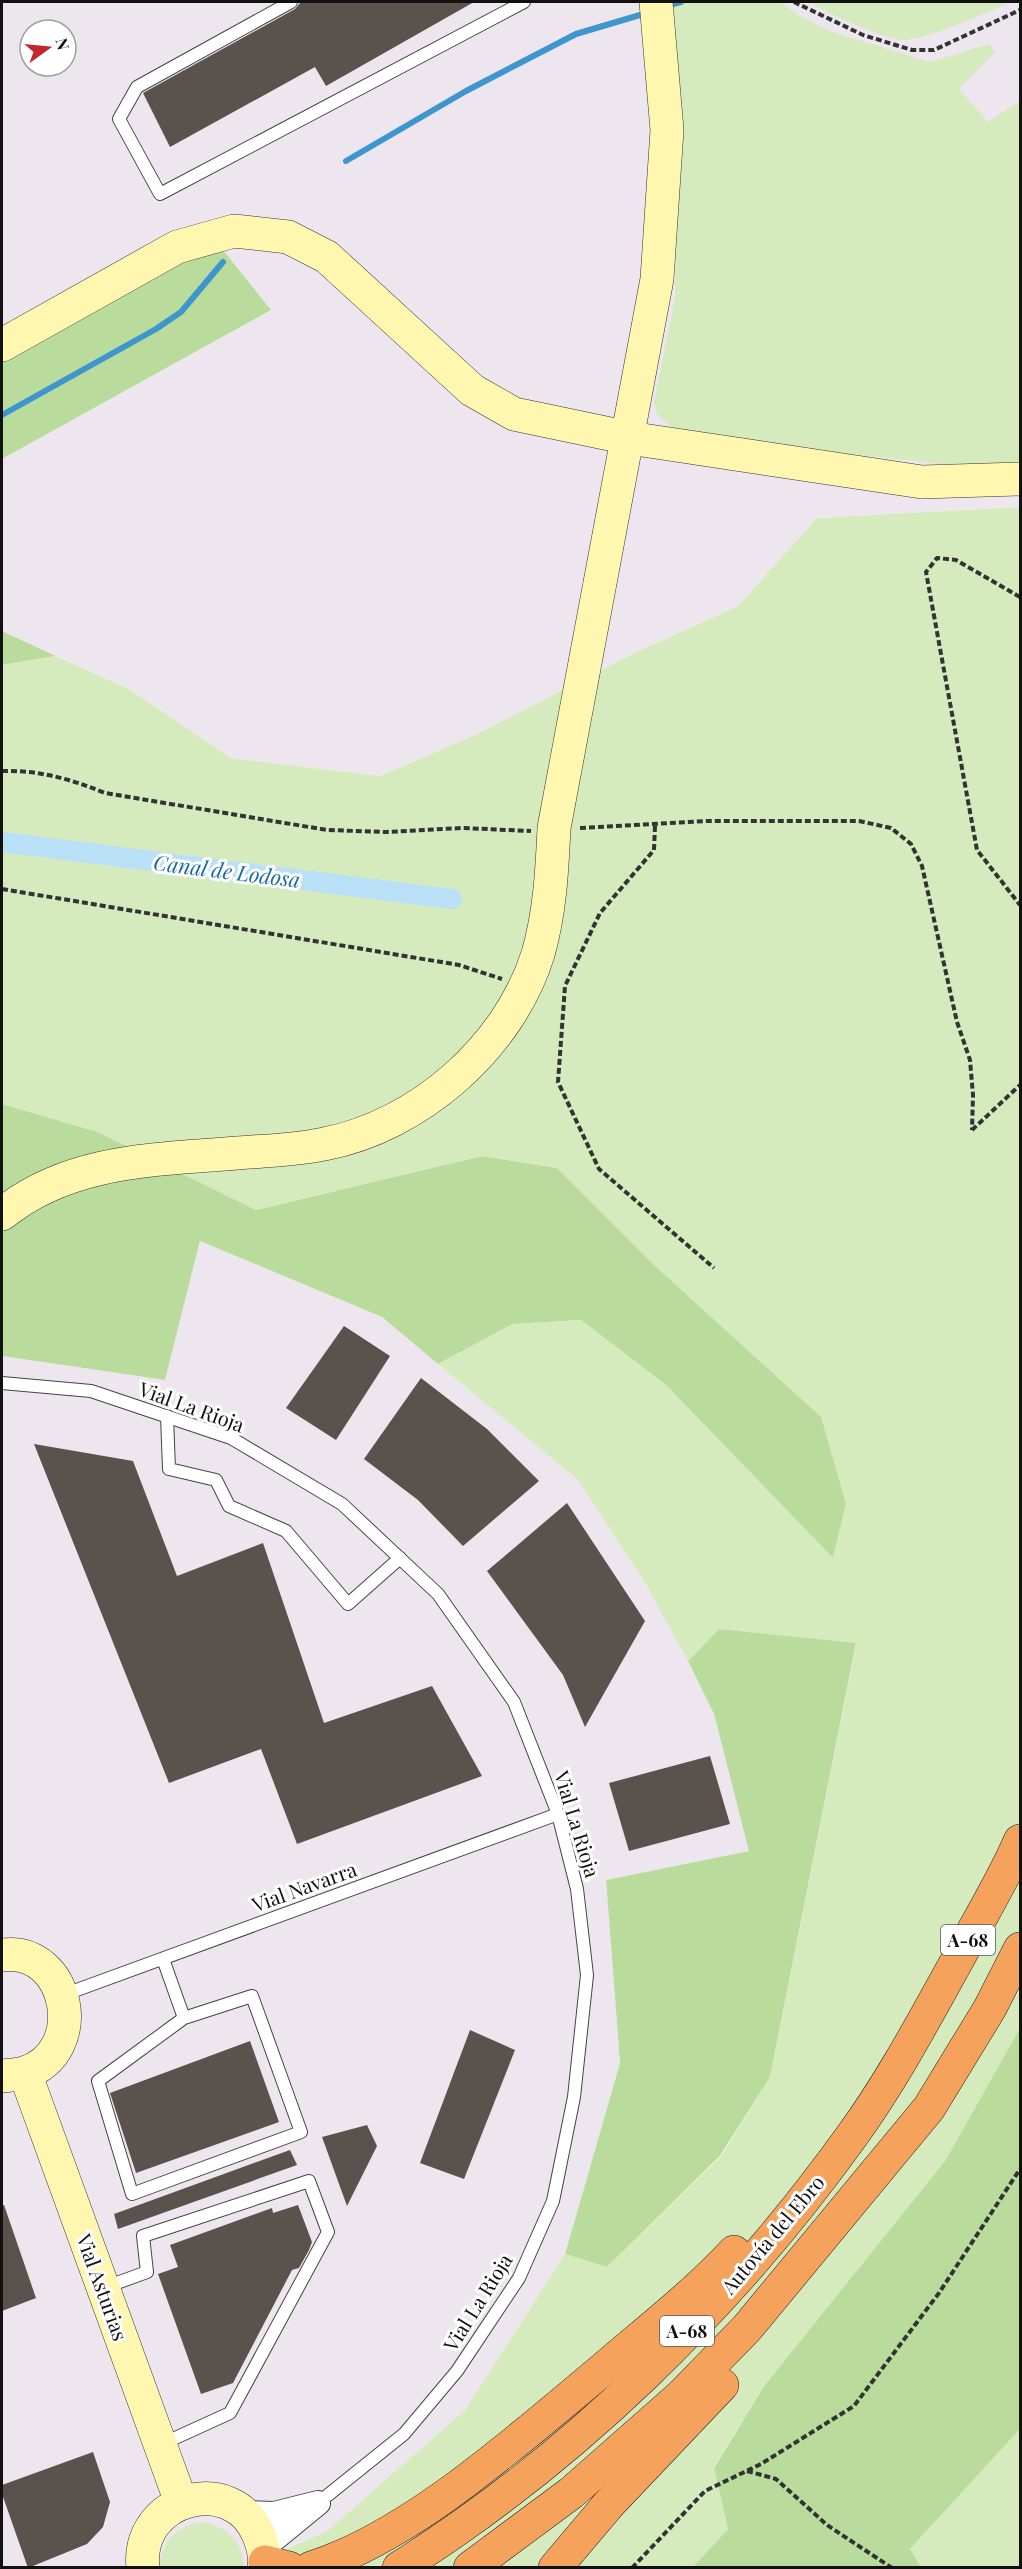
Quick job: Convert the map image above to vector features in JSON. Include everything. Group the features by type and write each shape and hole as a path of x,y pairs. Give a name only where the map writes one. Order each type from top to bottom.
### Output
{"highway":[{"name":"Autovía del Ebro","path":"399,2568 448,2537 551,2458 649,2370 713,2305 782,2227 852,2136 915,2037 1020,1841"},
{"name":"Autovía del Ebro","path":"470,2568 571,2493 681,2396 747,2328 929,2108 990,2008 1020,1949"},
{"path":"310,2568 363,2547 437,2501 558,2407 664,2317 721,2266 772,2212 915,2037"},
{"path":"555,2568 609,2504 743,2363 883,2193 929,2108"}],"street":[{"path":"2,1214 40,1188 81,1172 126,1162 325,1144 396,1119 440,1089 475,1058 501,1026 523,989 537,955 549,908 554,828 657,279 667,130 656,2"},
{"path":"2,345 177,247 234,231 288,237 327,257 472,390 514,414 629,438 922,482 1020,479"},
{"path":"2,1955 9,1954 32,1960 51,1975 63,1995 66,2019 60,2042 45,2061 13,2075"},
{"name":"Vial Asturias","path":"13,2075 103,2288 180,2502"},
{"path":"144,2568 142,2557 147,2536 155,2522 180,2502 214,2500 225,2502 243,2513 256,2528 270,2561 318,2503"},
{"path":"243,2513 274,2514 318,2503"}],"lane":[{"path":"291,2 137,87 119,119 160,194 524,2"},
{"name":"Vial La Rioja","path":"2,1383 91,1390 231,1438 342,1504 438,1594 514,1702 558,1814 577,1888 587,1975 574,2097 553,2200 519,2278 457,2371 404,2434 318,2503"},
{"path":"167,1416 169,1469 216,1480 229,1506 286,1531 348,1604 400,1558"},
{"name":"Vial Navarra","path":"63,1995 558,1814"},
{"path":"163,1959 184,2018"},
{"path":"252,1996 301,2132 132,2194 98,2081 184,2018 252,1996"},
{"path":"103,2288 147,2272 143,2236 309,2181 328,2232 230,2413 161,2444"}],"path":[{"path":"794,2 863,35 912,50 934,50 1020,10"},
{"path":"1020,597 956,560 937,558 926,572 977,850 1020,905"},
{"path":"655,826 654,850 600,913 566,986 558,1082 599,1170 714,1268"},
{"path":"2,890 459,965 523,989"},
{"path":"972,1130 1020,1085"},
{"path":"632,2568 705,2491 746,2471 854,2406 939,2293 1020,2169"},
{"path":"746,2471 776,2479 827,2525 892,2568"}],"shaded area":[{"path":"2,2 1020,2 1020,507 817,518 738,606 632,654 475,735 380,776 231,758 129,689 2,631 2,459 271,310 2,361"},
{"path":"200,1241 382,1317 578,1480 667,1618 714,1714 750,1851 606,1880 620,2063 565,2254 465,2410 327,2531 244,2567 2,2568 2,1356 165,1380"}],"green space":[{"path":"669,2 781,2 798,15 833,32 930,62 989,44 995,52 959,89 988,122 1020,101 1020,465 954,465 721,441 671,427 657,415 654,402 675,298 676,190"},
{"path":"808,2 1008,2 943,31 907,40 872,31"},
{"path":"214,239 271,310 2,459 2,361"},
{"path":"1020,507 1020,2028 945,2161 764,2386 714,2467 728,2529 693,2567 245,2567 327,2531 465,2410 565,2254 607,2267 721,2156 770,2077 856,1644 719,1629 688,1661 648,1588 578,1480 438,1364 513,1324 581,1320 666,1385 833,1558 846,1504 655,1266 557,1168 482,1156 256,1210 98,1132 2,1104 2,665 56,656 129,689 231,758 380,776 475,735 632,654 738,606 817,518"},
{"path":"2,631 56,656 2,665"},
{"path":"2,1104 98,1132 256,1210 482,1156 557,1168 655,1266 821,1417 846,1504 833,1558 666,1385 581,1320 513,1324 438,1364 382,1317 200,1241 165,1380 2,1356"},
{"path":"719,1629 856,1643 770,2077 720,2156 607,2267 565,2254 620,2063 606,1880 749,1851 714,1714 688,1661"},
{"path":"1020,2028 1020,2429 910,2549 921,2567 693,2567 728,2529 714,2468 764,2386 945,2161"},
{"path":"1020,2429 1020,2567 921,2567 910,2549"},
{"path":"203,2522 220,2528 233,2537 243,2558 244,2567 159,2568 167,2542 172,2536 185,2527"}],"building":[{"path":"301,2 474,2 326,86 315,67 170,147 143,93 295,9"},
{"path":"344,1326 390,1356 336,1440 286,1408"},
{"path":"421,1378 487,1429 539,1481 463,1546 418,1500 364,1459"},
{"path":"34,1444 133,1461 177,1576 263,1543 324,1723 432,1686 482,1776 297,1844 261,1749 169,1783"},
{"path":"567,1503 645,1621 585,1727 563,1675 487,1571"},
{"path":"710,1756 730,1824 629,1851 609,1783"},
{"path":"470,2030 515,2050 464,2179 420,2163"},
{"path":"250,2041 279,2122 136,2173 110,2093"},
{"path":"367,2125 377,2146 347,2206 322,2137"},
{"path":"290,2150 297,2165 118,2229 114,2214"},
{"path":"2,2205 4,2205 36,2298 2,2311"},
{"path":"298,2205 312,2242 309,2250 299,2268 292,2270 233,2383 201,2394 158,2274 178,2267 170,2245 272,2208 273,2213"},
{"path":"93,2452 110,2502 103,2527 87,2544 28,2568 2,2494 2,2485"}],"waterway":[{"path":"673,4 681,2"},
{"path":"346,161 466,91 576,34 640,15"},
{"path":"2,415 156,329 181,312 223,262"},
{"name":"Canal de Lodosa","path":"2,842 452,899"}]}
